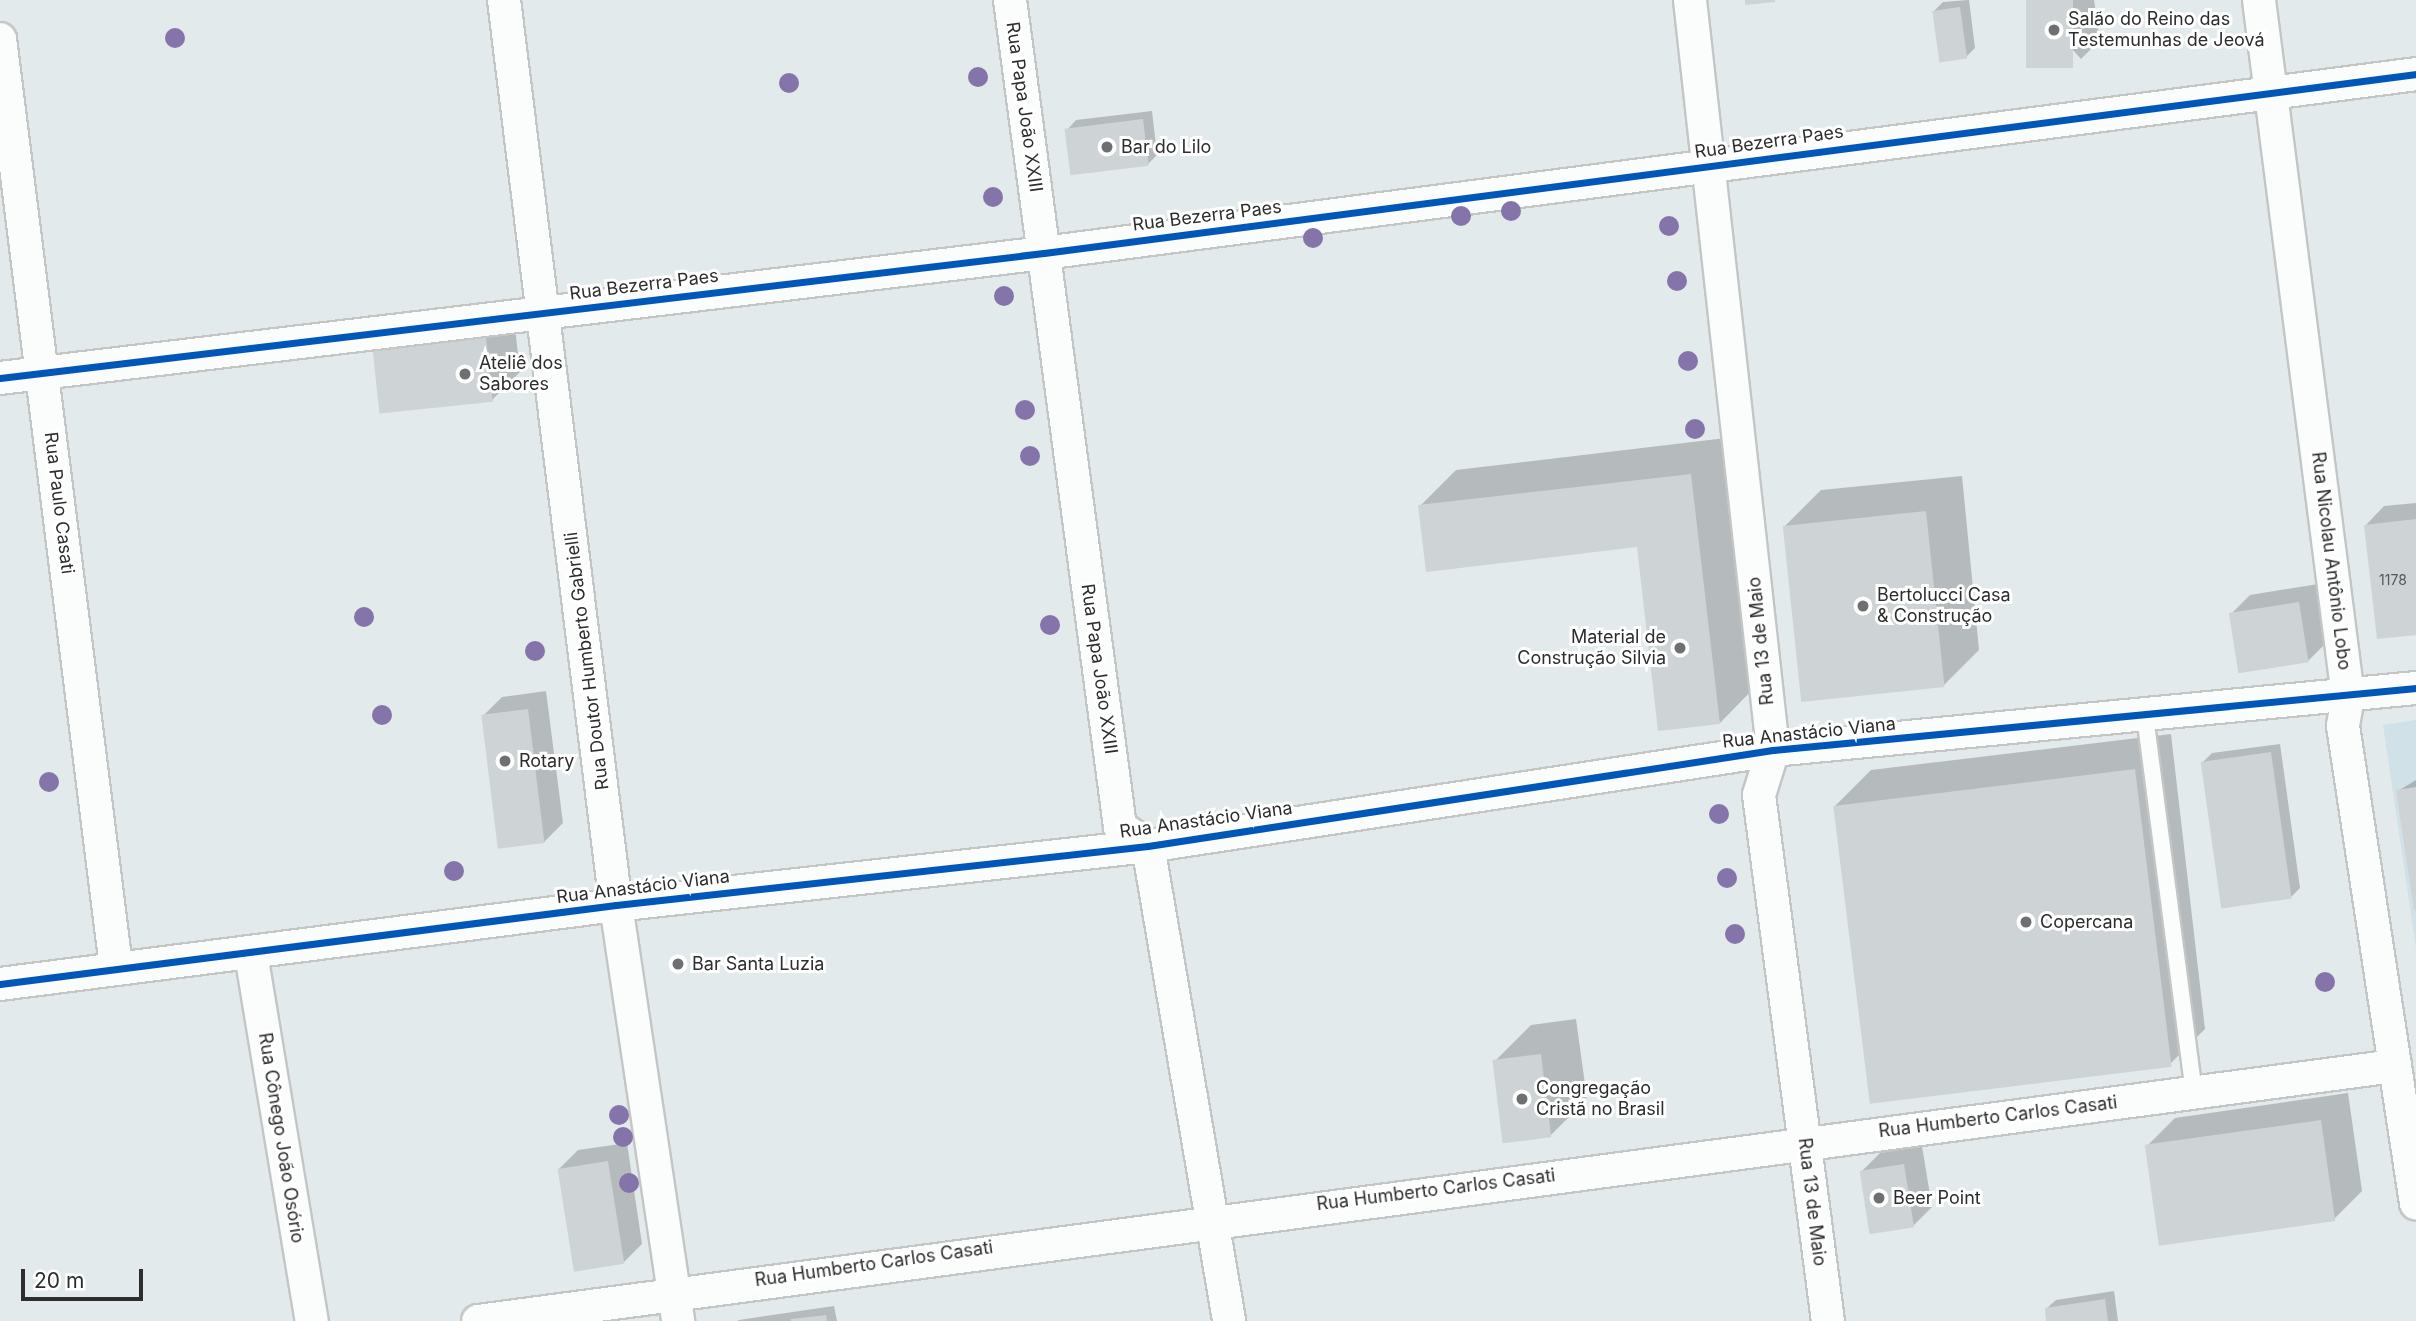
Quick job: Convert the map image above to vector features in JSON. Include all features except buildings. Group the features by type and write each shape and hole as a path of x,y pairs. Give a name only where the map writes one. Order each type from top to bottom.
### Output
{"street":[{"name":"Rua Doutor Humberto Gabrielli","path":"504,0 545,313 616,905 676,1306"},
{"name":"Rua Papa João XXIII","path":"1010,0 1120,827 1148,846"},
{"name":"Rua 13 de Maio","path":"1689,0 1773,750 1759,795 1828,1321"},
{"name":"Rua Nicolau Antônio Lobo","path":"2259,0 2348,697 2343,726 2416,1203"},
{"name":"Rua Paulo Casati","path":"0,39 116,967"},
{"name":"Rua Bezerra Paes","path":"0,378 1044,253 2416,74"},
{"name":"Rua Anastácio Viana","path":"0,984 116,967 251,954 616,905 1148,846 1773,750 2348,697 2416,688"},
{"path":"1148,846 1229,1321"},
{"name":"Rua Cônego João Osório","path":"251,954 312,1321"},
{"name":"Rua Humberto Carlos Casati","path":"478,1321 676,1306 1213,1219 2395,1066"}],"lane":[{"path":"2145,716 2194,1092"}],"shaded area":[{"path":"2416,720 2416,948 2383,725"}],"cycle path":[{"path":"0,378 1044,253 2416,74"},
{"path":"0,984 616,905 1148,846 1773,750 2416,688"}],"place":[{"name":"Salão do Reino das Testemunhas de Jeová","path":"2054,30"},
{"name":"Bar do Lilo","path":"1107,147"},
{"name":"Ateliê dos Sabores","path":"465,374"},
{"name":"Bertolucci Casa & Construção","path":"1863,606"},
{"name":"Material de Construção Silvia","path":"1680,648"},
{"name":"Rotary","path":"505,761"},
{"name":"Copercana","path":"2026,922"},
{"name":"Bar Santa Luzia","path":"678,964"},
{"name":"Congregação Cristã no Brasil","path":"1522,1099"},
{"name":"Beer Point","path":"1879,1198"}]}
